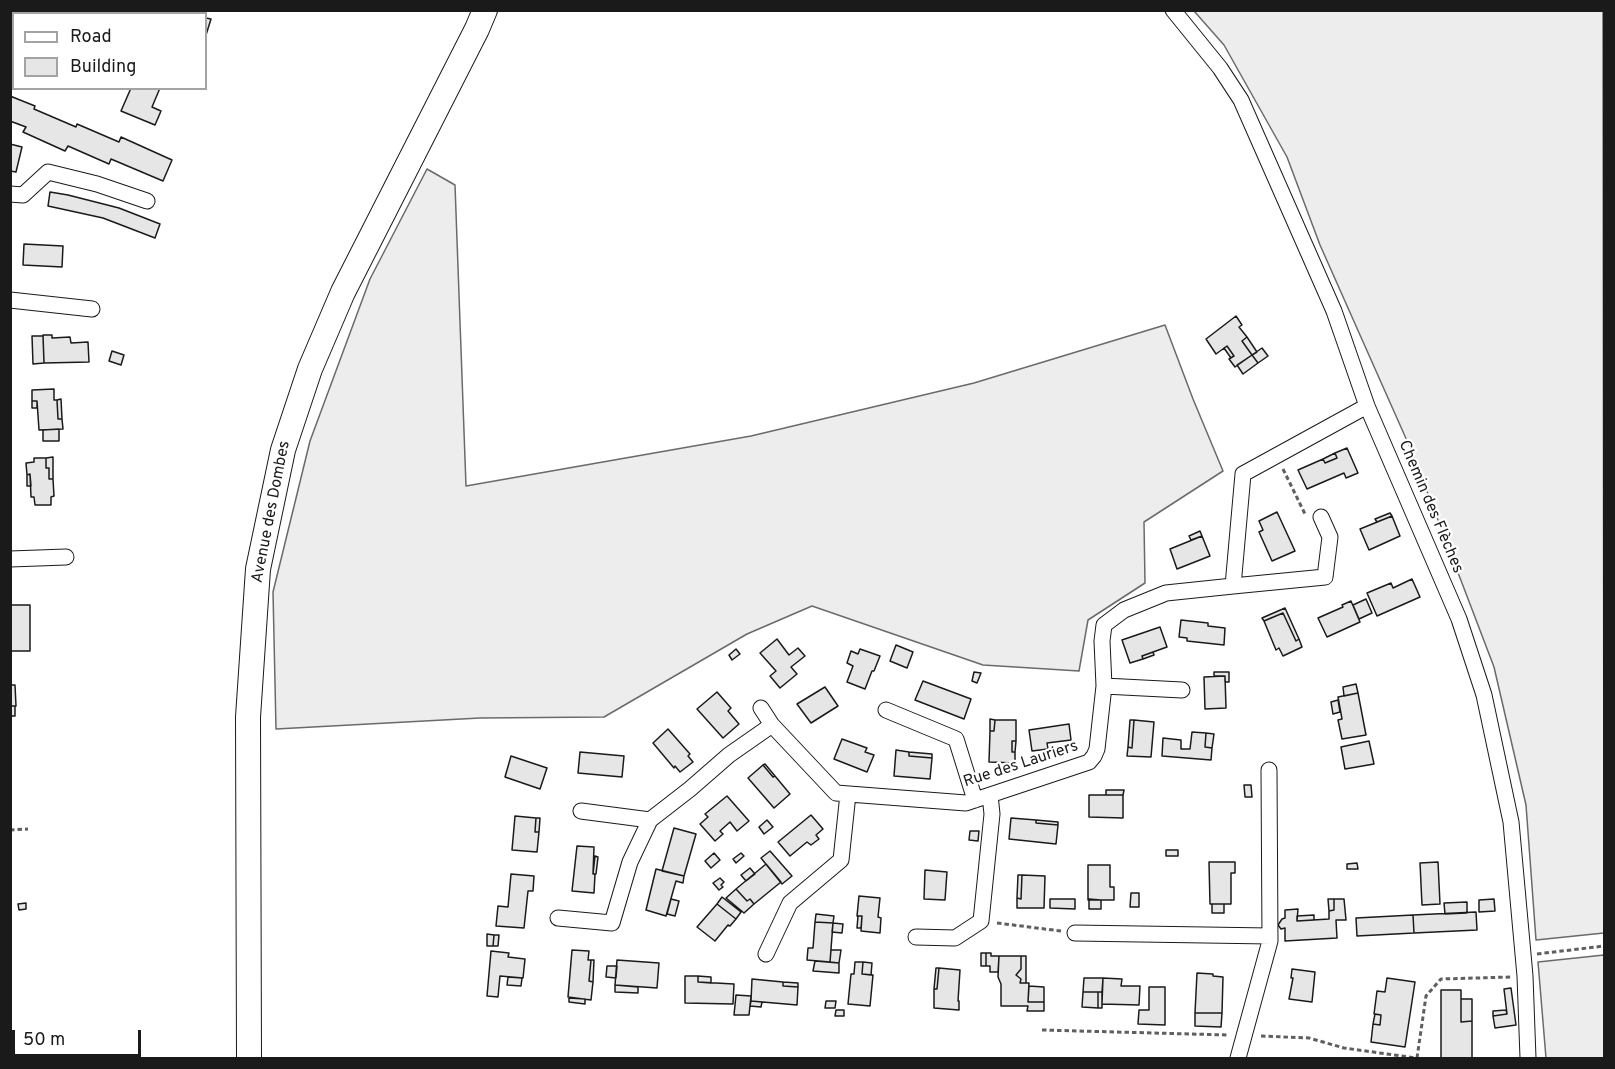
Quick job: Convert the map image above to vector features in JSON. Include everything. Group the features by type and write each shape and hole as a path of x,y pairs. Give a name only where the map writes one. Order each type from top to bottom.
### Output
{"main road":[{"name":"Avenue des Dombes","path":"249,1059 248,717 258,569 283,450 310,369 343,292 486,10"}],"street":[{"name":"Chemin des Flèches","path":"1173,10 1220,68 1241,100 1334,311 1367,406 1460,619 1485,695 1510,822 1525,976 1528,1059"},
{"path":"10,194 23,195 48,172 97,184 147,201"},
{"path":"10,300 92,309"},
{"path":"1321,517 1330,537 1324,577 1233,586 1244,474 1367,406"},
{"path":"10,559 66,557"},
{"name":"Rue des Lauriers","path":"761,708 772,725 836,793 966,803 1089,762 1094,756 1097,749 1104,686 1102,641 1104,625 1124,610 1166,592 1233,586"},
{"path":"1104,686 1182,690"},
{"path":"886,710 956,739 992,814 981,921 955,938 916,937"},
{"path":"558,918 612,923 630,862 650,820 729,755 772,725"},
{"path":"1238,1059 1270,941 1269,770"},
{"path":"766,954 790,903 841,860 848,794"},
{"path":"581,811 650,820"},
{"path":"1075,933 1270,936"}],"path":[{"path":"1276,456 1307,518 1321,517"},
{"path":"10,830 28,829"},
{"path":"981,921 1075,933"},
{"path":"1523,955 1605,946"},
{"path":"1417,1059 1426,996 1441,979 1525,976"}],"shaded area":[{"path":"1194,11 1603,11 1604,933 1536,940 1526,805 1494,667 1412,452 1320,245 1287,157 1224,45"},
{"path":"427,169 455,185 466,486 751,436 974,383 1165,325 1223,471 1144,522 1145,583 1088,620 1079,671 983,665 812,606 747,634 604,717 480,718 276,729 273,592 310,441 370,279"},
{"path":"1604,955 1604,1058 1546,1058 1538,962"}],"building":[{"path":"114,10 141,10 141,12 114,12"},
{"path":"207,18 211,19 207,32"},
{"path":"130,90 159,90 152,107 161,111 155,125 121,111"},
{"path":"10,96 76,127 77,124 119,142 121,137 172,160 163,181 111,159 109,164 68,146 65,151 23,132 26,127 10,121"},
{"path":"10,144 22,147 16,172 10,171"},
{"path":"50,192 119,208 160,224 155,238 103,218 48,206"},
{"path":"24,244 63,246 62,267 23,265"},
{"path":"1236,316 1242,325 1239,327 1247,337 1242,341 1252,355 1235,367 1229,359 1234,356 1227,346 1216,354 1206,339"},
{"path":"43,335 52,335 52,338 70,337 71,343 88,342 89,362 44,363"},
{"path":"32,336 43,336 44,363 33,364"},
{"path":"1247,337 1257,352 1252,355 1242,341"},
{"path":"1227,346 1234,356 1231,358 1224,348"},
{"path":"1262,348 1268,356 1258,363 1252,355"},
{"path":"112,351 124,355 121,365 109,361"},
{"path":"1252,355 1258,363 1243,374 1237,365"},
{"path":"54,389 58,419 62,419 63,429 39,430 37,401 32,401 32,390"},
{"path":"61,399 62,419 58,419 57,400"},
{"path":"32,401 37,401 37,408 32,408"},
{"path":"59,429 59,441 43,441 43,430"},
{"path":"1347,448 1358,473 1346,478 1344,473 1307,489 1298,470 1323,459 1325,463 1337,458 1335,453"},
{"path":"1335,453 1337,458 1325,463 1323,459"},
{"path":"53,457 53,479 49,479 46,458"},
{"path":"34,458 46,458 49,479 53,479 54,496 51,497 51,505 35,505 34,497 31,497 30,474 27,475 26,463 34,462"},
{"path":"30,474 31,486 27,486 27,475"},
{"path":"1277,512 1295,551 1272,561 1259,532 1263,530 1259,521"},
{"path":"1390,513 1392,516 1377,522 1375,519"},
{"path":"1392,516 1400,536 1369,550 1360,529"},
{"path":"1200,531 1202,536 1191,540 1189,536"},
{"path":"1202,536 1210,556 1177,569 1170,549"},
{"path":"1412,579 1420,597 1377,616 1367,593 1391,583 1393,588"},
{"path":"1366,599 1372,613 1359,619 1353,605"},
{"path":"1351,601 1360,622 1327,637 1318,618"},
{"path":"10,605 30,605 30,651 10,651"},
{"path":"1285,608 1299,639 1296,641 1283,613 1264,621 1262,618"},
{"path":"1283,613 1296,641 1299,639 1302,647 1283,656 1279,648 1276,650 1264,621"},
{"path":"1181,620 1208,623 1208,626 1225,628 1224,645 1187,641 1187,638 1179,637"},
{"path":"1160,627 1167,647 1130,663 1122,640"},
{"path":"777,639 789,655 798,648 805,656 791,667 797,674 780,688 770,676 776,671 760,653"},
{"path":"896,645 913,652 907,668 890,661"},
{"path":"736,649 740,654 732,660 729,655"},
{"path":"860,649 880,656 865,689 847,682 853,666 847,663 851,651 858,654"},
{"path":"1153,652 1154,655 1143,659 1142,656"},
{"path":"974,672 981,673 977,683 972,681"},
{"path":"1214,672 1229,672 1229,682 1225,682 1225,676 1214,676"},
{"path":"1225,676 1226,708 1205,709 1204,677"},
{"path":"923,681 971,699 964,719 915,700"},
{"path":"1356,684 1358,693 1344,696 1343,687"},
{"path":"10,685 15,685 16,706 10,706"},
{"path":"825,687 838,706 811,723 797,704"},
{"path":"717,692 731,708 728,711 739,724 723,738 697,709"},
{"path":"1358,693 1366,735 1342,739 1338,720 1342,719 1338,697"},
{"path":"1338,700 1340,712 1333,714 1331,702"},
{"path":"10,706 15,706 15,716 10,716"},
{"path":"990,719 995,720 994,731 990,731"},
{"path":"995,720 1016,720 1016,741 1012,741 1015,763 989,762 990,731 994,731"},
{"path":"1130,720 1134,720 1132,748 1128,747"},
{"path":"1134,720 1154,722 1151,757 1127,756 1128,747 1132,748"},
{"path":"1069,724 1071,740 1047,743 1048,749 1032,751 1029,730"},
{"path":"668,729 690,754 688,756 693,762 680,772 653,743"},
{"path":"1192,732 1206,733 1205,747 1212,748 1211,760 1162,756 1163,738 1181,740 1181,749 1190,749"},
{"path":"1206,733 1214,734 1212,748 1205,747"},
{"path":"842,739 867,748 865,752 874,755 867,772 834,759"},
{"path":"1012,741 1016,741 1015,752 1012,752"},
{"path":"1369,741 1374,764 1345,769 1341,747"},
{"path":"896,750 909,752 909,756 932,758 930,779 894,776"},
{"path":"580,752 624,756 622,777 578,773"},
{"path":"909,752 932,754 932,758 909,756"},
{"path":"511,756 547,768 540,789 505,777"},
{"path":"765,764 775,776 773,777 763,765"},
{"path":"763,765 790,794 774,808 748,778"},
{"path":"1244,785 1251,785 1252,797 1245,797"},
{"path":"1106,790 1124,790 1123,795 1106,795"},
{"path":"1089,795 1123,795 1123,818 1089,817"},
{"path":"727,796 749,821 737,831 730,822 720,831 723,834 715,841 700,824 708,817 705,814"},
{"path":"811,815 823,829 816,835 819,839 811,845 807,842 790,856 778,842"},
{"path":"515,816 536,818 535,832 539,832 537,852 512,850"},
{"path":"536,818 540,818 539,832 535,832"},
{"path":"1011,818 1058,825 1056,844 1009,839"},
{"path":"767,820 773,827 764,834 759,827"},
{"path":"1036,820 1058,822 1058,825 1036,823"},
{"path":"674,828 696,834 684,876 662,871"},
{"path":"970,831 979,831 978,841 969,840"},
{"path":"577,846 594,847 594,893 572,891"},
{"path":"1166,850 1178,850 1178,856 1166,856"},
{"path":"770,851 792,876 782,884 761,858"},
{"path":"714,853 720,860 711,868 705,861"},
{"path":"741,853 744,856 736,863 733,859"},
{"path":"595,856 598,857 596,874 593,874"},
{"path":"1209,862 1235,862 1235,873 1231,873 1231,904 1210,904"},
{"path":"1438,862 1440,904 1422,905 1420,863"},
{"path":"1357,863 1358,869 1347,869 1347,864"},
{"path":"766,864 781,882 754,904 750,899 747,901 736,889"},
{"path":"1088,865 1110,865 1110,887 1114,887 1114,900 1088,900"},
{"path":"750,868 755,874 746,881 741,875"},
{"path":"656,869 684,876 683,883 676,881 666,916 646,910"},
{"path":"925,870 947,872 945,900 924,899"},
{"path":"511,874 534,876 533,891 528,891 524,928 496,926 498,906 508,907"},
{"path":"1018,875 1022,875 1021,899 1017,898"},
{"path":"1022,875 1045,876 1044,908 1017,908 1017,898 1021,899"},
{"path":"720,878 724,882 721,885 723,887 719,890 713,883"},
{"path":"736,889 747,901 750,899 754,904 744,913 726,898"},
{"path":"1131,893 1139,893 1139,907 1130,907"},
{"path":"859,896 880,898 878,917 881,918 880,933 861,931 862,916 857,916"},
{"path":"722,897 741,912 736,919 717,904"},
{"path":"671,899 679,901 675,916 667,914"},
{"path":"1050,899 1075,899 1075,909 1050,908"},
{"path":"1089,899 1101,900 1101,909 1089,909"},
{"path":"1328,899 1334,899 1334,910 1329,911"},
{"path":"1334,899 1344,899 1346,920 1336,920 1337,938 1285,941 1285,928 1281,929 1278,925 1285,918 1285,910 1298,909 1297,921 1329,919 1329,911 1334,910"},
{"path":"1494,899 1495,911 1479,912 1479,900"},
{"path":"1467,902 1467,913 1445,914 1444,903"},
{"path":"26,903 26,909 19,910 18,904"},
{"path":"717,904 736,919 715,941 697,927"},
{"path":"1212,904 1224,904 1224,913 1212,913"},
{"path":"1476,912 1477,930 1414,933 1413,915"},
{"path":"816,914 834,916 833,923 815,922"},
{"path":"1314,915 1314,920 1297,921 1297,916"},
{"path":"1413,915 1414,933 1357,936 1356,918"},
{"path":"858,916 862,916 861,928 857,928"},
{"path":"815,922 833,923 830,962 807,960 808,948 813,948"},
{"path":"833,923 843,924 842,933 832,932"},
{"path":"487,934 494,935 493,946 487,946"},
{"path":"494,935 499,935 498,946 493,946"},
{"path":"572,950 589,951 588,960 591,960 589,981 593,982 591,1000 568,997"},
{"path":"831,950 841,950 839,963 830,962"},
{"path":"491,951 509,953 508,957 525,959 523,978 500,976 498,997 487,996"},
{"path":"981,953 986,953 986,966 981,966"},
{"path":"986,953 999,956 998,972 990,972 990,966 986,966"},
{"path":"999,956 1021,956 1021,969 1016,975 1021,979 1020,983 1029,983 1028,1002 1044,1002 1044,1011 1027,1011 1028,1006 1001,1006 1001,984 998,977"},
{"path":"1021,956 1026,956 1026,983 1020,983 1021,979 1016,975 1021,969"},
{"path":"591,960 594,960 593,982 589,981"},
{"path":"617,960 659,963 657,988 615,985"},
{"path":"815,961 839,963 839,973 813,971"},
{"path":"855,962 863,962 862,974 873,975 870,1006 848,1004 851,974 854,974"},
{"path":"863,962 872,963 871,975 862,974"},
{"path":"607,966 617,966 616,978 606,977"},
{"path":"936,968 939,968 937,989 934,989"},
{"path":"939,968 960,970 959,1010 934,1008 934,989 937,989"},
{"path":"1292,969 1315,972 1312,1002 1289,999 1293,978 1291,978"},
{"path":"1197,973 1223,977 1222,1013 1195,1013"},
{"path":"685,976 698,976 698,982 734,984 733,1004 685,1003"},
{"path":"698,976 711,977 711,983 698,982"},
{"path":"508,977 522,978 521,986 507,985"},
{"path":"1084,978 1103,978 1102,992 1083,992"},
{"path":"1103,978 1122,979 1121,986 1140,986 1139,1005 1102,1004"},
{"path":"1387,978 1415,982 1405,1047 1371,1042 1373,1024 1380,1025 1381,1015 1374,1014 1377,991 1385,992"},
{"path":"752,979 783,982 783,986 798,987 797,1005 751,1001"},
{"path":"783,982 798,983 798,987 783,986"},
{"path":"615,985 638,987 638,993 615,992"},
{"path":"1029,986 1044,987 1044,1002 1028,1002"},
{"path":"1149,987 1165,987 1165,1025 1138,1024 1139,1010 1149,1010"},
{"path":"1511,988 1516,1025 1495,1028 1493,1016 1507,1014 1504,989"},
{"path":"1441,990 1461,990 1461,1022 1472,1021 1472,1058 1441,1058"},
{"path":"1083,992 1098,992 1098,1008 1082,1007"},
{"path":"1098,992 1102,992 1102,1008 1098,1008"},
{"path":"736,995 751,996 749,1015 734,1015"},
{"path":"569,998 585,999 585,1004 569,1002"},
{"path":"1461,999 1472,999 1472,1021 1461,1022"},
{"path":"751,1001 762,1002 761,1007 750,1006"},
{"path":"826,1001 836,1001 835,1008 825,1008"},
{"path":"836,1010 844,1010 844,1016 835,1016"},
{"path":"1506,1010 1507,1014 1493,1016 1493,1011"},
{"path":"1195,1013 1222,1013 1221,1027 1195,1026"},
{"path":"1375,1014 1381,1015 1380,1025 1373,1024"}]}
